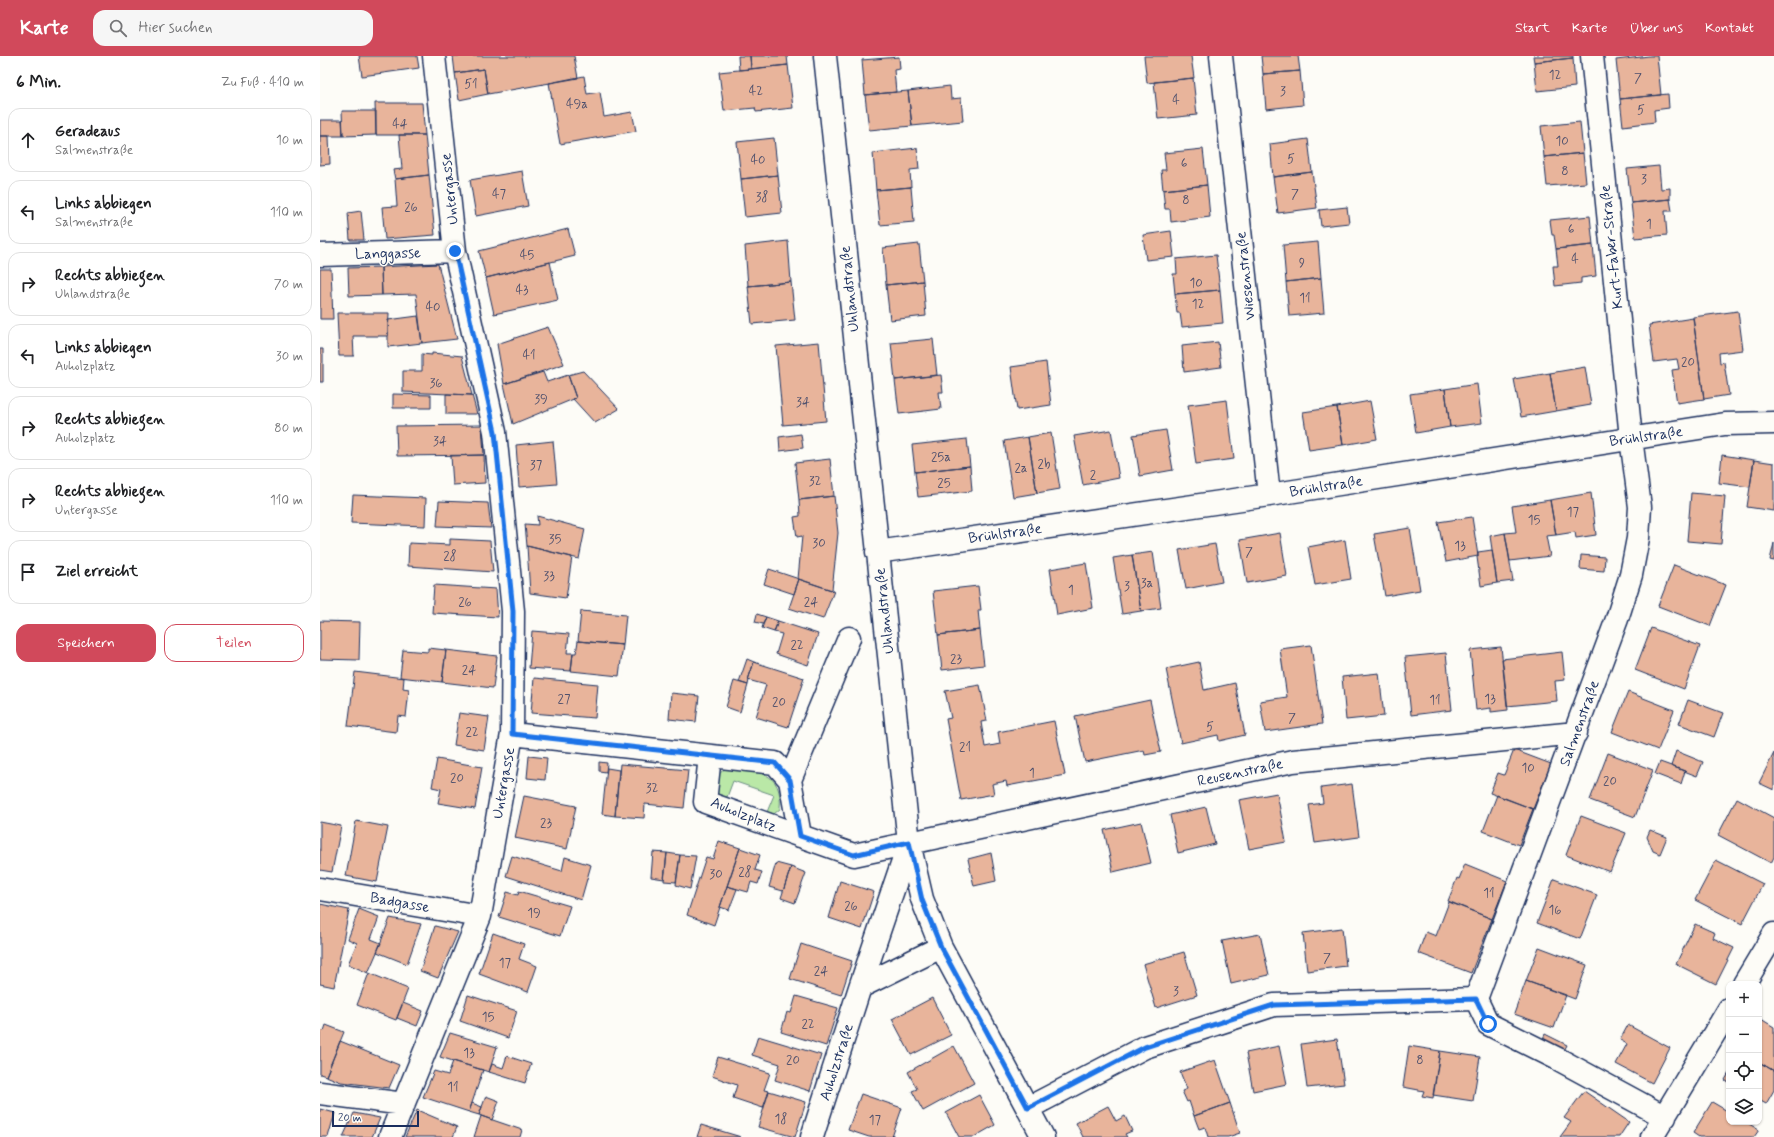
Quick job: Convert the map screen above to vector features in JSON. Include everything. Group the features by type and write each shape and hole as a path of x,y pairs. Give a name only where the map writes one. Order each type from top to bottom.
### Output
{"street":[{"name":"Untergasse","path":"390,1137 480,916 512,734 513,611 495,432 455,251 434,56"},
{"name":"Uhlandstraße","path":"825,56 909,842 922,900 941,947 1043,1137"},
{"name":"Wiesenstraße","path":"1221,56 1269,495"},
{"name":"Kurt-Faber-Straße","path":"1592,56 1631,438"},
{"name":"Langgasse","path":"320,255 455,251"},
{"name":"Brühlstraße","path":"877,552 1269,495 1725,424 1774,423"},
{"name":"Salmenstraße","path":"1476,999 1618,619 1631,575 1638,538 1640,507 1631,438"},
{"path":"512,734 775,763 790,780 850,638"},
{"name":"Reusenstraße","path":"909,842 1293,761 1576,733"},
{"name":"Auholzplatz","path":"710,756 705,802 854,855 909,842"},
{"name":"Auholzplatz","path":"790,780 800,836"},
{"name":"Auholzstraße","path":"812,1137 863,978 909,842"},
{"name":"Badgasse","path":"320,889 480,916"},
{"path":"1746,981 1774,934"},
{"path":"863,978 941,947"},
{"path":"1028,1108 1145,1047 1274,1005 1476,999 1488,1024 1558,1059 1664,1117"},
{"path":"1652,1137 1726,1014"},
{"path":"320,1093 404,1104"}],"green space":[{"path":"727,768 748,770 766,775 777,787 780,796 780,809 774,814 767,812 774,795 733,781 727,797 719,796 715,792 715,784 721,772"}],"building":[{"path":"359,56 417,56 419,68 362,76"},
{"path":"453,56 574,56 578,78 488,94 484,69 455,73"},
{"path":"738,56 750,56 751,69 739,70"},
{"path":"750,56 787,56 788,65 751,69"},
{"path":"1144,56 1191,56 1194,78 1147,83"},
{"path":"1261,56 1298,56 1300,71 1263,74"},
{"path":"1533,56 1573,56 1573,58 1534,62"},
{"path":"1657,56 1661,95 1620,99 1616,60"},
{"path":"899,57 900,69 894,70 896,92 865,95 862,60"},
{"path":"1573,58 1575,87 1537,91 1534,62"},
{"path":"788,65 793,108 756,112 755,108 724,111 719,72"},
{"path":"484,69 488,94 459,100 455,73"},
{"path":"1300,71 1303,105 1266,109 1263,74"},
{"path":"584,76 587,94 600,92 604,117 632,112 636,131 560,144 549,83"},
{"path":"1193,78 1197,115 1158,119 1154,82"},
{"path":"950,86 951,99 961,98 963,121 912,126 908,91"},
{"path":"908,91 912,126 869,130 865,95"},
{"path":"1668,94 1669,108 1654,110 1655,122 1623,126 1620,99"},
{"path":"375,103 422,103 425,135 376,135"},
{"path":"342,111 376,111 376,135 343,136"},
{"path":"320,120 342,120 343,136 320,136"},
{"path":"1580,122 1583,153 1544,157 1541,126"},
{"path":"399,135 425,135 429,175 395,179 393,170 402,169"},
{"path":"320,136 329,136 330,164 320,165"},
{"path":"774,138 778,175 741,179 737,142"},
{"path":"1308,139 1312,172 1273,177 1270,144"},
{"path":"917,148 919,169 910,170 911,187 876,190 873,153"},
{"path":"1203,149 1207,185 1163,190 1161,170 1166,170 1164,153"},
{"path":"1583,153 1586,183 1547,186 1544,157"},
{"path":"1659,166 1661,189 1670,188 1670,199 1631,203 1627,169"},
{"path":"522,171 528,206 476,216 470,180"},
{"path":"1312,172 1317,208 1278,213 1273,177"},
{"path":"429,175 435,235 385,239 382,207 397,206 395,179"},
{"path":"778,175 782,213 745,217 741,179"},
{"path":"1207,185 1210,217 1171,222 1170,209 1165,209 1163,190"},
{"path":"911,187 914,222 880,225 876,190"},
{"path":"1670,199 1672,211 1665,211 1667,235 1635,238 1631,203"},
{"path":"1347,207 1349,223 1321,226 1319,210"},
{"path":"361,211 364,240 350,240 348,213"},
{"path":"1590,216 1593,245 1556,249 1550,220"},
{"path":"568,229 575,256 486,278 479,251"},
{"path":"1171,231 1174,257 1146,260 1143,235"},
{"path":"788,241 791,282 748,286 745,246"},
{"path":"1318,242 1321,278 1286,282 1283,245"},
{"path":"919,244 923,281 886,285 883,248"},
{"path":"1593,245 1596,276 1581,278 1581,283 1555,286 1553,266 1558,266 1556,249"},
{"path":"1216,255 1220,290 1175,294 1173,274 1177,274 1176,259"},
{"path":"550,262 558,300 494,314 486,278"},
{"path":"438,264 457,339 422,343 416,294 382,295 381,267"},
{"path":"381,267 382,295 349,296 348,268"},
{"path":"320,269 331,269 333,319 320,319"},
{"path":"1321,278 1324,313 1289,316 1286,282"},
{"path":"923,281 926,316 890,320 886,285"},
{"path":"791,282 795,320 752,324 748,286"},
{"path":"1220,290 1223,323 1182,327 1180,313 1177,313 1175,294"},
{"path":"1738,311 1743,350 1719,353 1720,363 1724,362 1729,395 1704,399 1693,317"},
{"path":"337,313 389,313 388,336 353,336 354,356 339,356"},
{"path":"418,316 422,343 388,347 388,320"},
{"path":"1693,318 1704,399 1677,403 1672,370 1679,369 1677,359 1654,362 1649,325"},
{"path":"548,327 564,364 504,384 497,344"},
{"path":"933,339 937,375 895,380 891,343"},
{"path":"819,342 826,421 783,425 776,346"},
{"path":"1218,342 1221,367 1184,372 1182,346"},
{"path":"320,349 323,349 323,382 320,382"},
{"path":"432,353 462,356 472,395 403,392 403,371 422,371 422,354 432,355"},
{"path":"1046,362 1051,405 1017,410 1011,367"},
{"path":"1585,367 1591,405 1556,411 1550,373"},
{"path":"583,371 619,409 595,423 573,399 576,398 568,375"},
{"path":"543,372 547,382 568,375 576,398 513,424 504,384"},
{"path":"1550,373 1556,411 1521,417 1514,379"},
{"path":"941,375 943,392 939,392 941,409 899,414 895,380"},
{"path":"1477,384 1482,423 1450,427 1445,389"},
{"path":"1445,389 1450,427 1416,433 1410,394"},
{"path":"393,394 431,395 431,408 393,408"},
{"path":"446,394 472,395 477,414 446,414"},
{"path":"1227,400 1234,459 1196,464 1188,405"},
{"path":"1370,401 1377,439 1343,445 1337,407"},
{"path":"1337,407 1343,445 1309,450 1303,412"},
{"path":"482,425 484,455 397,456 396,426"},
{"path":"1111,430 1119,478 1083,485 1074,436"},
{"path":"1166,430 1173,470 1140,476 1133,435"},
{"path":"1051,433 1060,489 1037,493 1028,437"},
{"path":"801,434 803,448 780,451 779,437"},
{"path":"1028,437 1037,493 1013,497 1004,441"},
{"path":"967,439 970,466 915,472 912,445"},
{"path":"553,441 557,484 519,487 516,445"},
{"path":"484,455 485,483 453,485 451,456"},
{"path":"1722,455 1754,460 1750,487 1719,483"},
{"path":"830,459 834,496 799,500 795,463"},
{"path":"1754,460 1774,463 1774,511 1747,507"},
{"path":"970,466 972,491 918,497 915,472"},
{"path":"1591,493 1596,535 1576,538 1575,532 1556,535 1550,500"},
{"path":"1691,493 1725,496 1721,544 1687,541"},
{"path":"353,495 426,498 425,526 351,523"},
{"path":"834,496 838,533 832,590 798,579 802,536 797,537 794,517 800,516 799,500"},
{"path":"1550,500 1556,535 1546,536 1550,556 1510,561 1505,533 1516,532 1512,506"},
{"path":"439,501 488,503 491,528 437,526"},
{"path":"537,516 585,529 579,559 527,546 525,524 538,525"},
{"path":"1472,517 1478,556 1446,562 1438,522"},
{"path":"1410,528 1420,590 1385,596 1374,534"},
{"path":"1280,533 1287,576 1247,583 1240,540"},
{"path":"1505,533 1513,581 1497,583 1490,536"},
{"path":"450,539 490,541 493,572 408,566 409,543 450,545"},
{"path":"1345,540 1351,579 1315,585 1308,547"},
{"path":"1774,543 1774,561 1770,560"},
{"path":"1215,544 1222,582 1186,589 1179,550"},
{"path":"527,546 572,557 566,598 530,593"},
{"path":"1492,550 1497,583 1481,586 1477,557 1478,552"},
{"path":"1153,552 1161,608 1141,611 1132,555"},
{"path":"1132,555 1141,611 1122,614 1113,558"},
{"path":"1581,555 1605,557 1604,571 1580,569"},
{"path":"1086,563 1093,608 1057,615 1050,569"},
{"path":"1674,565 1726,585 1710,626 1658,606"},
{"path":"769,569 799,579 794,594 764,584"},
{"path":"799,579 834,591 823,619 789,608"},
{"path":"434,585 496,589 498,617 432,613"},
{"path":"978,586 981,610 978,610 980,630 938,635 933,591"},
{"path":"581,611 626,615 623,645 578,641"},
{"path":"757,614 766,617 763,624 755,622"},
{"path":"766,617 778,621 774,632 762,628"},
{"path":"320,621 360,622 359,660 320,659"},
{"path":"778,621 818,634 808,665 776,654 782,634 774,632"},
{"path":"1651,628 1700,646 1684,689 1635,670"},
{"path":"980,630 984,665 942,670 938,635"},
{"path":"532,631 569,634 567,653 573,653 571,671 529,668"},
{"path":"578,641 623,645 619,676 571,671 573,653 576,653"},
{"path":"1311,645 1322,724 1265,732 1260,701 1287,697 1280,649"},
{"path":"1501,647 1508,710 1491,712 1491,708 1476,710 1470,650"},
{"path":"428,648 446,650 442,682 400,677 403,650 428,652"},
{"path":"446,650 497,656 493,688 442,682"},
{"path":"1562,652 1565,680 1555,681 1557,701 1507,706 1502,659"},
{"path":"1446,653 1452,710 1411,715 1405,657"},
{"path":"747,659 754,662 748,680 748,685 739,682"},
{"path":"754,662 804,678 788,727 756,717 766,685 748,680"},
{"path":"1199,662 1204,690 1235,683 1245,735 1219,741 1218,735 1181,743 1166,669"},
{"path":"355,672 404,678 403,689 409,690 406,717 398,716 396,732 348,726"},
{"path":"1379,673 1384,716 1346,720 1342,677"},
{"path":"534,678 598,684 595,718 531,713"},
{"path":"734,681 748,685 740,712 726,707"},
{"path":"980,685 987,721 981,722 985,747 1000,744 998,732 1054,721 1065,775 1007,786 1006,781 992,784 994,794 961,800 946,719 951,718 945,691"},
{"path":"1628,692 1674,710 1658,750 1612,732"},
{"path":"671,693 699,696 696,722 669,719"},
{"path":"1150,700 1161,752 1145,755 1144,750 1085,762 1075,716"},
{"path":"1688,700 1723,713 1714,737 1679,724"},
{"path":"459,713 489,717 484,750 454,745"},
{"path":"1514,750 1551,764 1533,809 1490,793 1498,773 1504,775"},
{"path":"1676,751 1703,762 1697,776 1671,766"},
{"path":"1608,753 1653,770 1635,817 1590,800"},
{"path":"1774,753 1774,790 1759,783"},
{"path":"529,756 547,758 545,780 527,778"},
{"path":"437,759 482,767 475,809 438,803 441,789 432,787"},
{"path":"599,762 607,763 606,772 599,771"},
{"path":"1660,762 1685,771 1681,784 1655,774"},
{"path":"620,764 688,770 684,808 645,804 644,818 615,816"},
{"path":"607,768 619,770 615,816 602,814"},
{"path":"1352,784 1359,837 1315,843 1309,805 1323,803 1321,788"},
{"path":"1277,793 1286,842 1249,849 1239,800"},
{"path":"1497,795 1533,809 1519,845 1483,831"},
{"path":"524,796 576,806 567,849 515,838"},
{"path":"1737,798 1774,818 1774,857 1771,863 1718,835"},
{"path":"1206,807 1215,844 1178,853 1170,815"},
{"path":"1581,816 1626,833 1610,872 1566,855"},
{"path":"356,821 388,827 377,882 346,876"},
{"path":"320,822 341,826 332,872 320,870"},
{"path":"1141,822 1151,863 1113,872 1104,830"},
{"path":"1650,830 1667,837 1660,854 1653,851 1647,837"},
{"path":"719,841 740,848 714,925 687,915 706,857 713,859"},
{"path":"740,848 760,855 755,870 762,872 758,884 751,882 748,892 727,886"},
{"path":"653,852 667,853 664,879 651,877"},
{"path":"667,853 680,855 676,882 664,881"},
{"path":"991,853 996,881 974,886 968,859"},
{"path":"680,855 696,856 690,889 676,885"},
{"path":"512,856 562,871 565,857 591,865 581,900 506,876"},
{"path":"1716,860 1763,884 1742,924 1695,900"},
{"path":"776,863 791,867 783,891 769,887"},
{"path":"1465,864 1507,881 1492,919 1448,901 1457,878 1459,879"},
{"path":"791,867 806,873 795,903 781,898"},
{"path":"1554,879 1597,895 1580,939 1537,923"},
{"path":"840,881 874,892 862,929 829,918"},
{"path":"727,886 737,889 729,910 720,907"},
{"path":"519,891 570,906 560,936 499,917 507,892 518,895"},
{"path":"1449,902 1492,919 1471,973 1418,953 1426,932 1436,936"},
{"path":"320,904 349,910 334,987 320,984"},
{"path":"359,909 379,917 371,939 381,943 368,973 348,964 357,943 348,939"},
{"path":"390,918 421,924 407,964 377,952"},
{"path":"1695,924 1715,933 1713,938 1734,948 1716,984 1676,964"},
{"path":"435,926 458,932 438,978 420,971"},
{"path":"1342,928 1346,966 1307,971 1303,933"},
{"path":"493,933 524,944 519,959 537,966 528,992 479,974"},
{"path":"1260,934 1269,975 1231,984 1222,941"},
{"path":"801,944 852,961 841,995 790,979"},
{"path":"1539,947 1587,965 1575,999 1526,981"},
{"path":"1184,952 1197,995 1156,1008 1143,964"},
{"path":"369,973 408,989 396,1020 357,1005"},
{"path":"1526,981 1566,995 1554,1028 1514,1014"},
{"path":"468,995 517,1011 508,1038 460,1021"},
{"path":"796,996 838,1008 826,1046 781,1032 787,1012 791,1013"},
{"path":"932,998 951,1035 911,1055 892,1019"},
{"path":"403,1003 423,1011 417,1026 397,1018"},
{"path":"1762,1020 1774,1027 1774,1071 1762,1064"},
{"path":"326,1025 344,1032 326,1076 320,1074 320,1030 324,1031"},
{"path":"1628,1025 1670,1048 1652,1083 1616,1064 1627,1044 1620,1040"},
{"path":"450,1033 497,1047 489,1072 440,1057"},
{"path":"1545,1034 1567,1045 1560,1058 1539,1048"},
{"path":"758,1036 821,1055 810,1091 775,1080 780,1064 752,1055"},
{"path":"1337,1039 1344,1084 1307,1088 1301,1044"},
{"path":"340,1041 399,1065 389,1088 341,1082 326,1076"},
{"path":"954,1046 974,1083 923,1111 912,1091 917,1089 908,1072"},
{"path":"1279,1046 1287,1084 1253,1091 1246,1053"},
{"path":"1409,1046 1440,1051 1433,1098 1422,1096 1424,1091 1403,1087"},
{"path":"1440,1051 1480,1057 1473,1101 1433,1095"},
{"path":"507,1056 531,1064 525,1083 489,1072 492,1064 503,1068"},
{"path":"718,1057 770,1073 764,1090 769,1091 763,1108 733,1098 737,1085 712,1076"},
{"path":"1215,1060 1230,1103 1194,1116 1189,1101 1187,1102 1182,1091 1187,1089 1180,1072"},
{"path":"453,1061 483,1070 469,1112 423,1097 434,1071 448,1075"},
{"path":"1762,1064 1774,1071 1774,1090 1766,1104 1762,1102"},
{"path":"769,1091 806,1102 795,1137 758,1127"},
{"path":"1584,1091 1629,1122 1619,1137 1560,1137 1571,1122 1564,1118"},
{"path":"861,1094 902,1108 892,1137 869,1137 848,1130"},
{"path":"979,1095 995,1125 974,1137 959,1137 946,1113"},
{"path":"486,1096 499,1101 492,1120 479,1115"},
{"path":"1712,1102 1726,1110 1726,1125 1751,1125 1759,1130 1754,1137 1699,1137 1693,1133"},
{"path":"472,1103 482,1107 479,1115 469,1112"},
{"path":"1230,1103 1240,1133 1228,1137 1208,1137 1205,1127 1199,1129 1194,1116"},
{"path":"1108,1106 1116,1121 1125,1116 1132,1131 1125,1134 1127,1137 1083,1137 1076,1123"},
{"path":"320,1109 335,1113 328,1137 320,1137"},
{"path":"417,1110 457,1127 453,1137 405,1137"},
{"path":"354,1113 380,1118 372,1137 343,1137"},
{"path":"481,1116 522,1130 520,1137 474,1137"},
{"path":"701,1125 741,1137 697,1137"}],"route":[{"path":"455,251 495,432 513,611 512,734 775,763 790,780 800,836 854,855 909,842 922,900 941,947 1028,1108 1145,1047 1274,1005 1476,999 1488,1024"}]}
